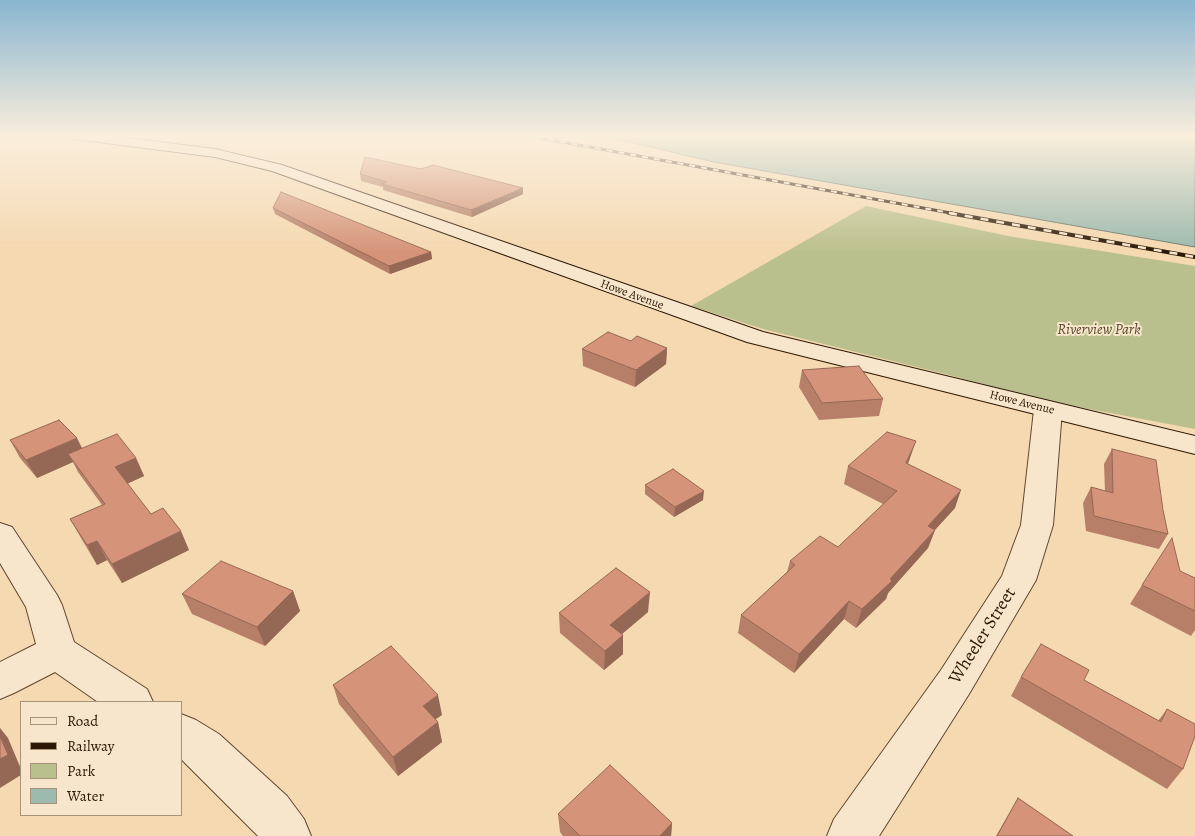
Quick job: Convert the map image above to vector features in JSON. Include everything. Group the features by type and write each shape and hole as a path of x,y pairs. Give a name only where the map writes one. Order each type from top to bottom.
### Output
{"main road":[{"name":"Howe Avenue","path":"294,174 755,337 1195,445"},
{"name":"Wheeler Street","path":"851,836 955,682 1018,580 1037,525 1048,410"},
{"path":"0,535 44,605 58,652 130,701"},
{"path":"0,681 58,652"},
{"path":"182,735 203,748 270,813 287,836"}],"green space":[{"name":"Riverview Park","path":"866,206 1008,236 1195,266 1195,429 1041,400 763,329 691,306"}],"water":[{"path":"782,174 1195,174 1195,247"}],"building":[{"path":"360,174 468,174 523,188 471,210 382,184 387,182"},
{"path":"281,192 431,252 389,266 273,208"},
{"path":"608,332 631,341 637,336 667,348 636,370 582,349"},
{"path":"859,366 883,399 822,403 802,370"},
{"path":"59,420 77,438 26,460 10,440"},
{"path":"887,432 916,441 906,463 961,490 928,526 935,530 890,579 892,581 862,609 849,601 799,654 741,615 795,565 790,561 820,536 838,547 897,491 848,466"},
{"path":"117,434 136,458 115,467 151,514 163,508 181,531 112,564 97,541 87,545 70,519 105,504 68,454"},
{"path":"1112,449 1156,460 1168,534 1094,516 1091,487 1113,493"},
{"path":"673,469 704,491 675,507 645,485"},
{"path":"1172,538 1180,571 1195,578 1195,611 1142,585"},
{"path":"221,561 293,591 257,627 182,594"},
{"path":"616,568 650,592 610,625 623,635 605,651 559,613"},
{"path":"1041,644 1089,670 1084,680 1161,722 1167,709 1195,724 1195,736 1183,769 1021,677"},
{"path":"391,646 438,695 423,706 438,722 393,757 333,685"},
{"path":"0,736 8,755 0,759"},
{"path":"610,765 672,823 660,836 580,836 558,814"},
{"path":"1018,798 1073,836 997,836"}],"railway":[{"path":"737,174 956,214"},
{"path":"949,213 1195,257"}]}
